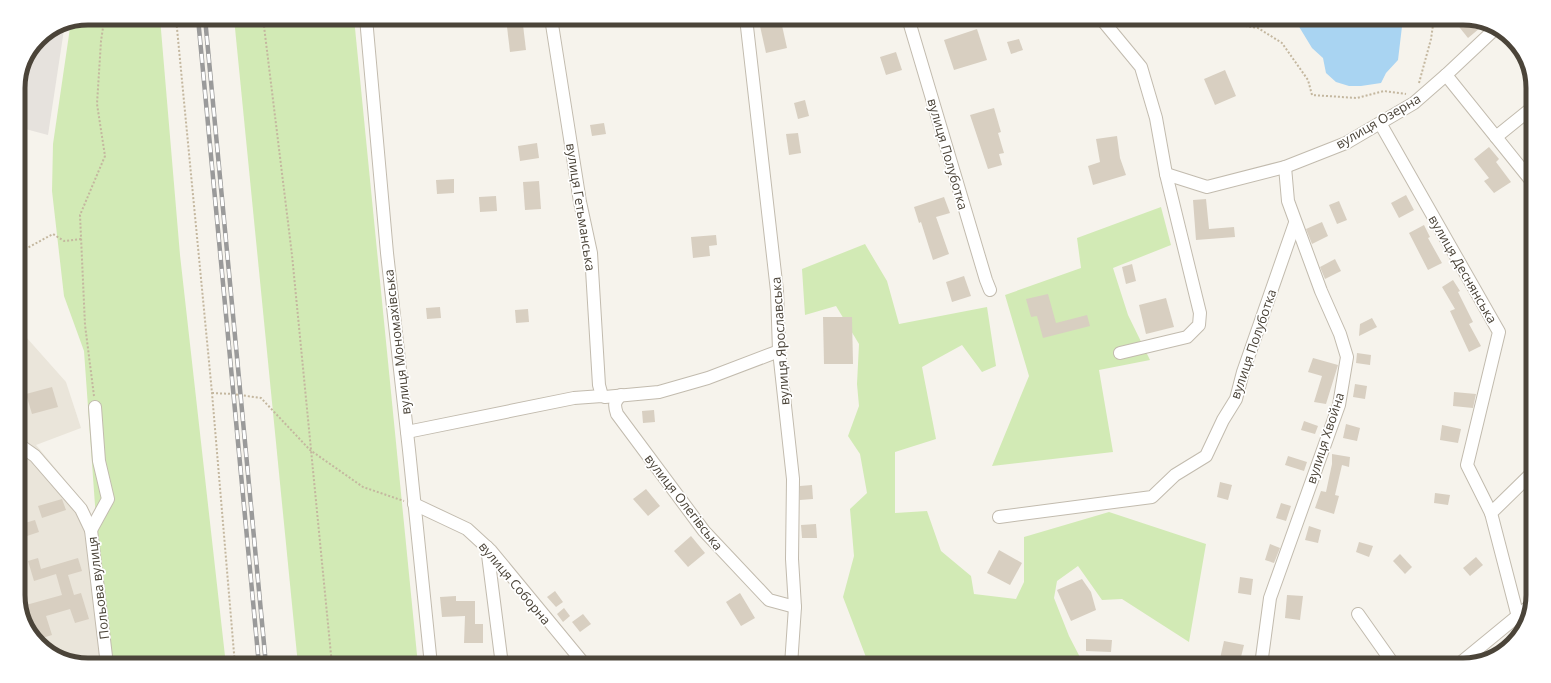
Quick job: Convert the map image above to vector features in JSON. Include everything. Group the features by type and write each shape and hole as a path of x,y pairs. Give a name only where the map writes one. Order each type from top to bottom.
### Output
{"street":[{"name":"вулиця Мономахівська","path":"367,25 387,253 430,658"},
{"name":"вулиця Гетьманська","path":"552,25 580,202 591,253 599,385 602,396"},
{"name":"вулиця Ярославська","path":"747,25 777,291 779,351 793,479 792,559 795,607 791,658"},
{"name":"вулиця Полуботка","path":"910,25 990,290"},
{"path":"1105,25 1141,67 1156,118 1166,174 1200,313 1199,325 1187,337 1120,353"},
{"name":"вулиця Озерна","path":"1166,174 1207,187 1285,167 1346,142 1380,123 1415,99 1446,75 1492,32"},
{"path":"1446,75 1526,174"},
{"path":"1496,137 1526,113"},
{"name":"вулиця Деснянська","path":"1380,123 1499,332 1467,465 1491,513"},
{"name":"вулиця Хвойна","path":"1262,658 1270,598 1339,405 1347,357 1340,334 1295,223 1288,201 1285,167"},
{"name":"вулиця Полуботка","path":"999,517 1152,497 1175,475 1206,456 1223,420 1236,399 1242,372 1295,223"},
{"path":"407,432 574,398 659,392 708,378 779,351"},
{"name":"вулиця Олегівська","path":"621,395 615,402 614,407 617,414 704,530 769,600 795,607"},
{"path":"91,530 108,499 99,461 94,407"},
{"name":"Польова вулиця","path":"25,449 35,456 81,509 91,530 106,658"},
{"path":"1518,616 1491,513 1526,479"},
{"name":"вулиця Соборна","path":"414,504 467,529 487,547 579,658"},
{"path":"487,547 501,658"},
{"path":"1467,657 1524,611"},
{"path":"1358,614 1389,658"}],"path":[{"path":"94,407 85,325 80,215 105,156 97,104 104,25"},
{"path":"177,25 212,393 234,658"},
{"path":"264,25 292,255 331,658"},
{"path":"1240,25 1258,28 1282,44 1308,80 1312,95 1358,98 1384,91 1415,99 1431,39 1433,25"},
{"path":"25,249 52,234 64,241 81,239"},
{"path":"212,393 261,398 310,450 363,487 414,504"}],"shaded area":[{"path":"64,30 48,135 25,129 25,84 27,72 36,53 53,36"},
{"path":"25,336 66,382 81,428 36,445 86,505 109,658 76,657 57,650 38,633 28,615 25,599"}],"green space":[{"path":"88,25 161,25 180,255 225,658 110,658 96,519 84,351 64,296 52,191 53,144 70,28"},
{"path":"235,25 355,25 417,658 297,658"},
{"path":"1161,207 1171,245 1113,268 1128,315 1150,360 1099,370 1113,452 992,466 1029,376 1005,295 1081,268 1077,238"},
{"path":"865,244 887,281 899,324 987,307 996,366 982,372 962,345 922,367 936,439 895,452 895,513 927,511 941,551 971,576 974,594 1016,599 1024,582 1024,537 1109,512 1206,544 1189,642 1122,599 1102,600 1078,566 1057,581 1054,598 1069,636 1080,658 866,658 843,597 854,556 850,509 867,493 860,454 848,436 859,406 857,384 859,344 836,306 805,315 802,269"}],"water":[{"path":"1298,25 1402,25 1398,60 1386,73 1381,83 1349,86 1336,82 1326,73 1323,58 1312,48"}],"building":[{"path":"523,25 526,50 510,52 507,27"},
{"path":"782,25 787,48 766,53 760,26"},
{"path":"1458,25 1480,28 1468,38"},
{"path":"977,29 987,60 954,70 944,40"},
{"path":"1019,39 1023,50 1011,54 1007,42"},
{"path":"896,52 902,70 886,75 880,57"},
{"path":"1225,70 1236,96 1215,105 1204,79"},
{"path":"805,100 809,116 798,119 794,103"},
{"path":"994,108 1001,132 998,133 1004,153 999,154 1002,165 988,169 970,115"},
{"path":"604,123 606,134 592,136 590,125"},
{"path":"798,133 801,153 789,155 786,134"},
{"path":"1117,136 1120,158 1126,175 1093,185 1088,166 1100,162 1096,139"},
{"path":"537,143 539,158 520,161 518,146"},
{"path":"1489,147 1499,159 1496,162 1511,182 1494,193 1484,181 1489,178 1474,159"},
{"path":"454,179 454,193 437,194 436,180"},
{"path":"539,181 541,209 525,210 523,182"},
{"path":"1406,195 1414,210 1399,218 1391,203"},
{"path":"496,196 497,211 480,212 479,197"},
{"path":"944,197 950,213 936,217 949,254 933,260 921,222 919,223 914,207"},
{"path":"1206,199 1209,229 1234,227 1235,237 1196,240 1193,200"},
{"path":"1339,201 1347,220 1337,224 1329,205"},
{"path":"1322,222 1328,236 1312,244 1306,229"},
{"path":"1424,225 1430,237 1428,238 1442,263 1428,270 1409,233"},
{"path":"716,235 717,245 709,246 710,256 693,258 691,237"},
{"path":"1335,259 1341,271 1325,279 1320,267"},
{"path":"1132,264 1136,281 1126,284 1122,267"},
{"path":"964,276 971,296 952,302 946,282"},
{"path":"1453,280 1460,291 1458,292 1473,322 1469,324 1481,346 1469,352 1450,311 1455,309 1442,287"},
{"path":"1048,294 1056,323 1087,315 1090,326 1043,338 1037,316 1031,317 1026,299"},
{"path":"1166,298 1174,327 1146,334 1139,305"},
{"path":"440,307 441,318 427,319 426,308"},
{"path":"528,309 529,322 516,323 515,310"},
{"path":"823,317 852,317 853,364 824,364"},
{"path":"1372,318 1377,327 1359,336 1360,324"},
{"path":"1357,353 1371,355 1370,365 1356,363"},
{"path":"1313,358 1338,365 1326,404 1314,402 1322,376 1308,372"},
{"path":"1355,384 1367,386 1365,399 1353,397"},
{"path":"52,387 58,407 32,414 26,394"},
{"path":"1454,392 1476,394 1473,408 1453,406"},
{"path":"654,410 655,422 643,423 642,411"},
{"path":"1304,421 1318,426 1315,434 1301,430"},
{"path":"1346,424 1360,428 1357,441 1343,438"},
{"path":"1442,425 1461,429 1458,443 1440,440"},
{"path":"1332,454 1350,457 1349,467 1342,465 1335,495 1339,496 1334,514 1315,508 1321,491 1326,492 1332,464"},
{"path":"1288,456 1307,462 1304,471 1285,465"},
{"path":"1220,482 1232,485 1228,500 1217,497"},
{"path":"812,485 813,499 800,500 800,486"},
{"path":"646,489 660,506 648,516 633,499"},
{"path":"1435,493 1450,495 1448,505 1434,503"},
{"path":"62,499 66,510 42,518 38,506"},
{"path":"1281,503 1291,506 1286,521 1276,518"},
{"path":"35,520 39,532 25,537 25,523"},
{"path":"816,524 817,538 802,538 801,525"},
{"path":"1309,526 1321,530 1318,543 1305,540"},
{"path":"691,536 705,553 688,567 674,551"},
{"path":"1359,542 1373,546 1369,557 1356,552"},
{"path":"1270,544 1280,548 1274,563 1265,560"},
{"path":"999,550 1022,563 1010,585 987,573"},
{"path":"1400,554 1412,567 1405,574 1393,561"},
{"path":"1476,557 1483,565 1470,576 1463,568"},
{"path":"38,558 41,569 78,558 82,571 68,575 74,595 81,593 89,619 75,623 70,609 46,616 52,635 43,638 32,623 26,605 62,595 56,574 34,581 28,561"},
{"path":"1240,577 1253,579 1251,595 1238,593"},
{"path":"1082,579 1091,592 1096,610 1071,621 1057,590"},
{"path":"555,591 563,602 556,607 547,597"},
{"path":"740,593 755,618 741,626 726,602"},
{"path":"1287,595 1303,596 1300,620 1285,618"},
{"path":"456,596 456,601 475,601 475,624 483,624 483,643 464,643 465,616 442,617 440,597"},
{"path":"564,608 570,616 563,622 557,614"},
{"path":"583,614 591,624 580,632 572,622"},
{"path":"1086,639 1112,640 1111,652 1086,651"},
{"path":"1224,641 1244,645 1241,658 1220,658"}],"railway":[{"path":"199,25 258,658"},
{"path":"206,25 265,658"}]}
